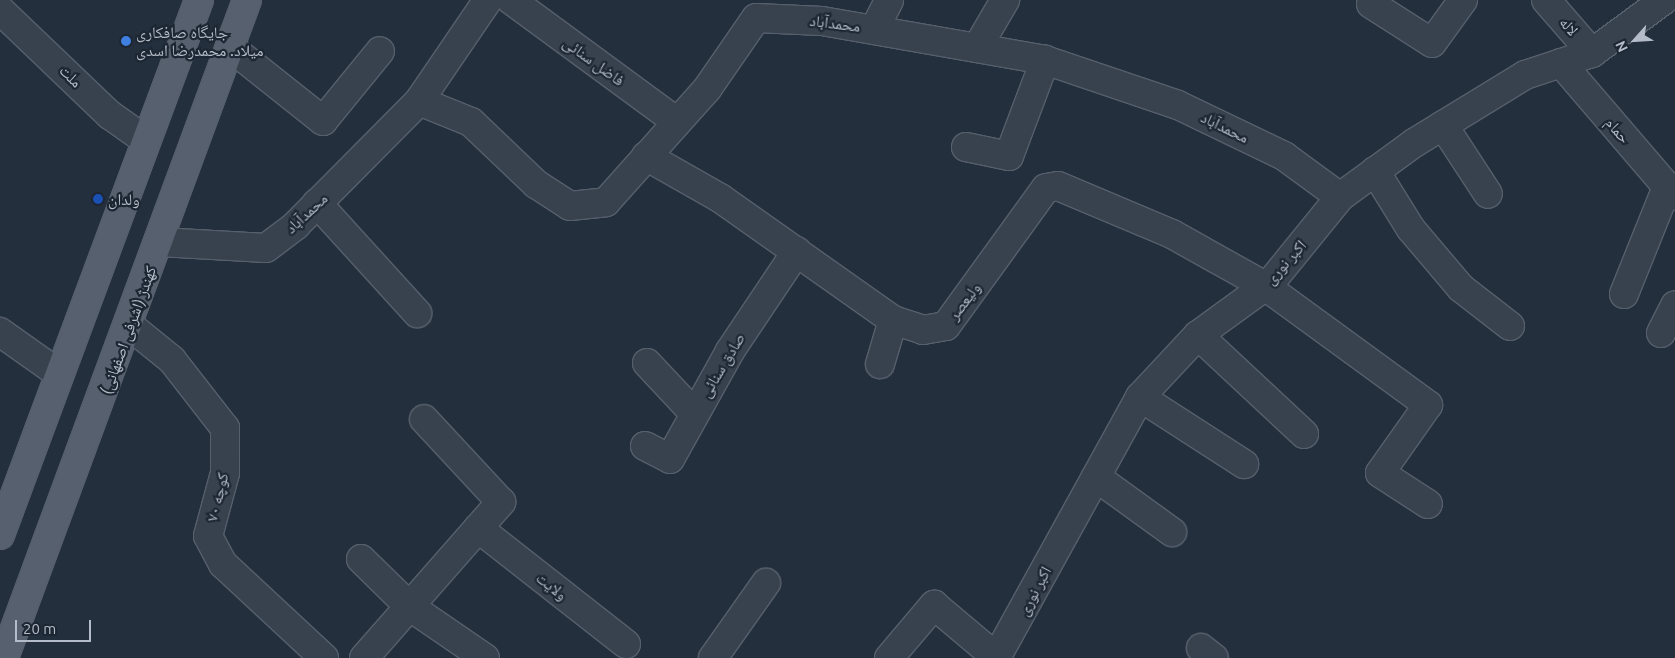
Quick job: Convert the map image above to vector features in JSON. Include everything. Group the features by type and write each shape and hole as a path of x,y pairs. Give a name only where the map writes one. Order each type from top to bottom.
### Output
{"main road":[{"path":"0,535 144,140 199,0"},
{"name":"کهندژ (اشرفی اصفهانی)","path":"4,658 130,326 246,0"}],"street":[{"name":"محمدآباد","path":"160,242 266,248 317,203 419,101 488,0"},
{"name":"فاضل سنائی","path":"511,0 677,122"},
{"path":"875,28 890,0"},
{"path":"977,48 1005,0"},
{"path":"1371,4 1432,43 1463,0"},
{"name":"لاله","path":"1546,0 1592,53"},
{"name":"اکبر نوری","path":"997,658 1140,397 1198,335 1265,286 1340,197 1375,171 1443,125 1525,75 1592,53 1664,0"},
{"name":"ملت","path":"0,10 110,115 144,140"},
{"name":"محمدآباد","path":"419,101 471,122 536,184 570,206 606,202 707,89 756,18 826,11 875,28 1044,60 1178,105 1284,156 1340,197"},
{"path":"230,48 323,121 380,51"},
{"path":"966,147 1009,156 1044,60"},
{"name":"حمام","path":"1561,63 1671,192"},
{"path":"1443,125 1488,194"},
{"name":"ولیعصر","path":"646,156 720,198 893,320 923,330 946,326 1046,188 1058,186 1172,234 1265,286 1428,405 1380,473 1428,504"},
{"path":"1375,171 1411,228 1462,288 1510,326"},
{"path":"1624,294 1671,192"},
{"path":"317,203 417,313"},
{"name":"صادق سنائی","path":"645,446 670,459 694,413 797,251"},
{"path":"1661,333 1675,305"},
{"path":"880,364 893,320"},
{"name":"کوچه ۷۰","path":"130,326 172,360 225,428 225,473 208,536 223,564 324,658"},
{"path":"0,332 58,373"},
{"path":"1198,335 1304,434"},
{"path":"646,363 694,413"},
{"path":"1140,397 1244,464"},
{"path":"364,658 500,502 424,419"},
{"path":"1096,477 1172,532"},
{"name":"ولایت","path":"478,528 626,644"},
{"path":"362,559 409,606 485,658"},
{"path":"713,658 766,583"},
{"path":"889,658 934,605 997,658"}],"place":[{"name":"جایگاه صافکاری میلاد. محمدرضا اسدی","path":"126,41"},
{"name":"ولدان","path":"98,199"}]}
